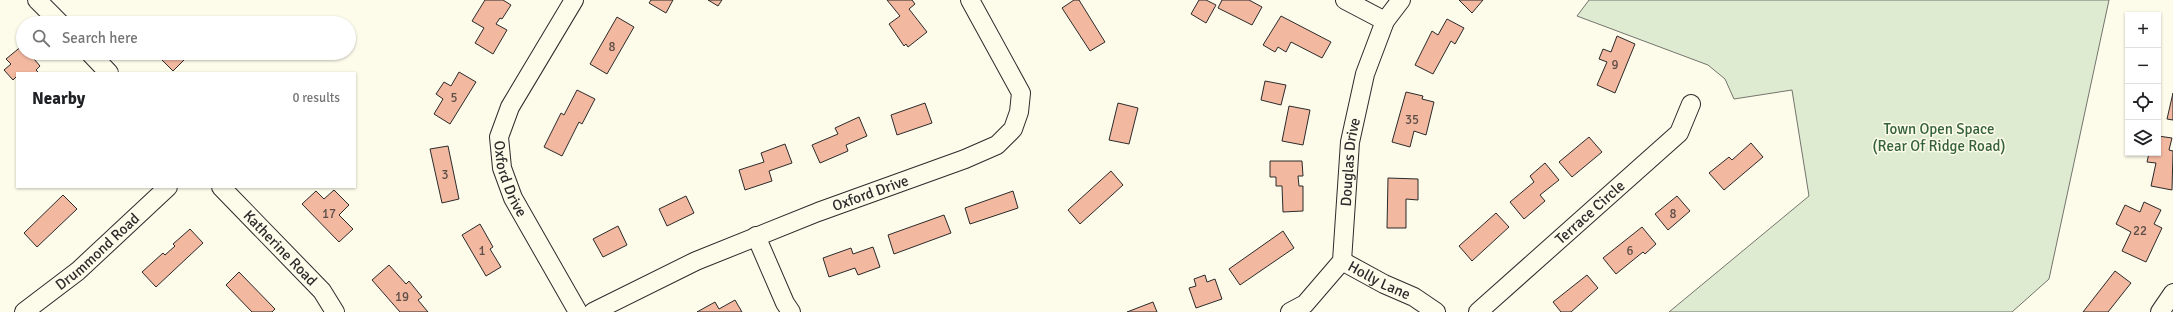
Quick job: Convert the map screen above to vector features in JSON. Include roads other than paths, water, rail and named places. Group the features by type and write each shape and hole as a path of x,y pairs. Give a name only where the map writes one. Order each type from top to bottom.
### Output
{"street":[{"path":"37,0 53,16"},
{"name":"Oxford Drive","path":"574,0 510,107 499,137 502,168 513,198 578,312"},
{"name":"Oxford Drive","path":"593,312 696,261 756,236 965,159 997,145 1013,129 1019,112 1021,93 970,0"},
{"path":"1345,0 1384,22"},
{"name":"Douglas Drive","path":"1342,261 1350,142 1365,74 1384,22 1401,0"},
{"path":"97,60 108,72"},
{"name":"Terrace Circle","path":"1478,312 1679,133 1691,104"},
{"name":"Drummond Road","path":"24,312 78,271 167,188"},
{"name":"Katherine Road","path":"222,188 322,291 335,312"},
{"path":"756,236 785,303 791,312"},
{"path":"1290,312 1305,304 1342,261"},
{"name":"Holly Lane","path":"1342,261 1384,284 1414,297 1436,312"},
{"path":"2160,312 2173,293"}],"park label":[{"name":"Town Open Space (Rear Of Ridge Road)","path":"1939,138"}]}
